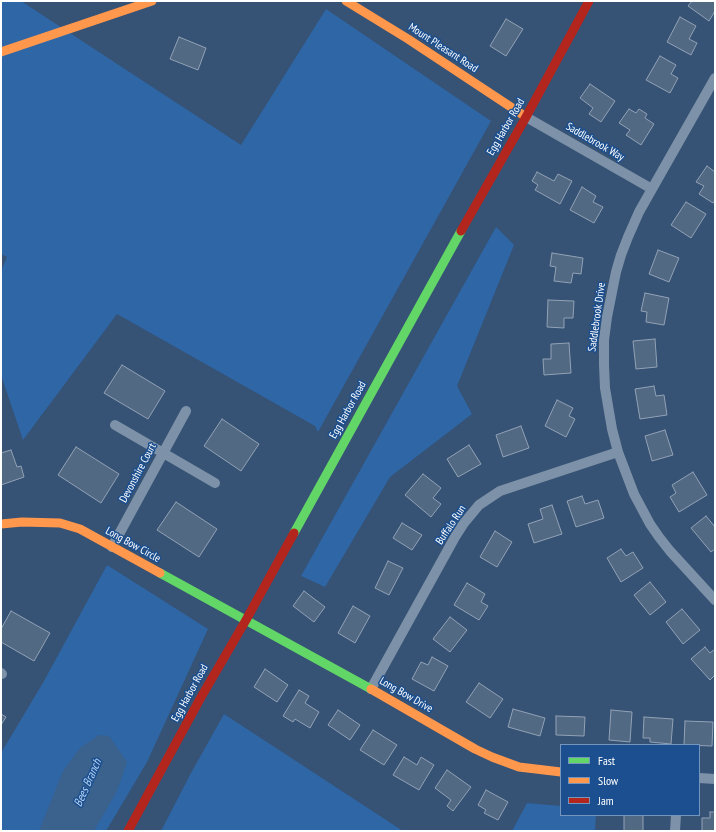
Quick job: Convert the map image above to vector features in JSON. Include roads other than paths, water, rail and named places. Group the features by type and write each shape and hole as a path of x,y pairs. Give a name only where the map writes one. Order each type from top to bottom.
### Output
{"street":[{"path":"1,52 152,1"},
{"name":"Mount Pleasant Road","path":"346,1 408,39 526,117"},
{"name":"Egg Harbor Road","path":"128,831 438,271 526,117 589,1"},
{"name":"Saddlebrook Drive","path":"715,78 639,212 628,237 616,272 604,340 605,388 612,429 618,452 634,494 650,524 670,551 715,600"},
{"name":"Saddlebrook Way","path":"526,117 652,189"},
{"name":"Devonshire Court","path":"112,546 186,411"},
{"path":"115,425 215,484"},
{"name":"Buffalo Run","path":"371,689 455,537 479,505 500,491 618,452"},
{"name":"Long Bow Circle","path":"1,524 22,522 60,523 80,529 246,620"},
{"name":"Long Bow Drive","path":"246,620 371,689 475,749 519,767 560,772"},
{"path":"700,778 715,779"},
{"path":"675,831 676,816"}],"water":[{"name":"Bees Branch","path":"99,735 109,736 127,762 117,791 94,831 39,831 63,771 80,748"}]}
